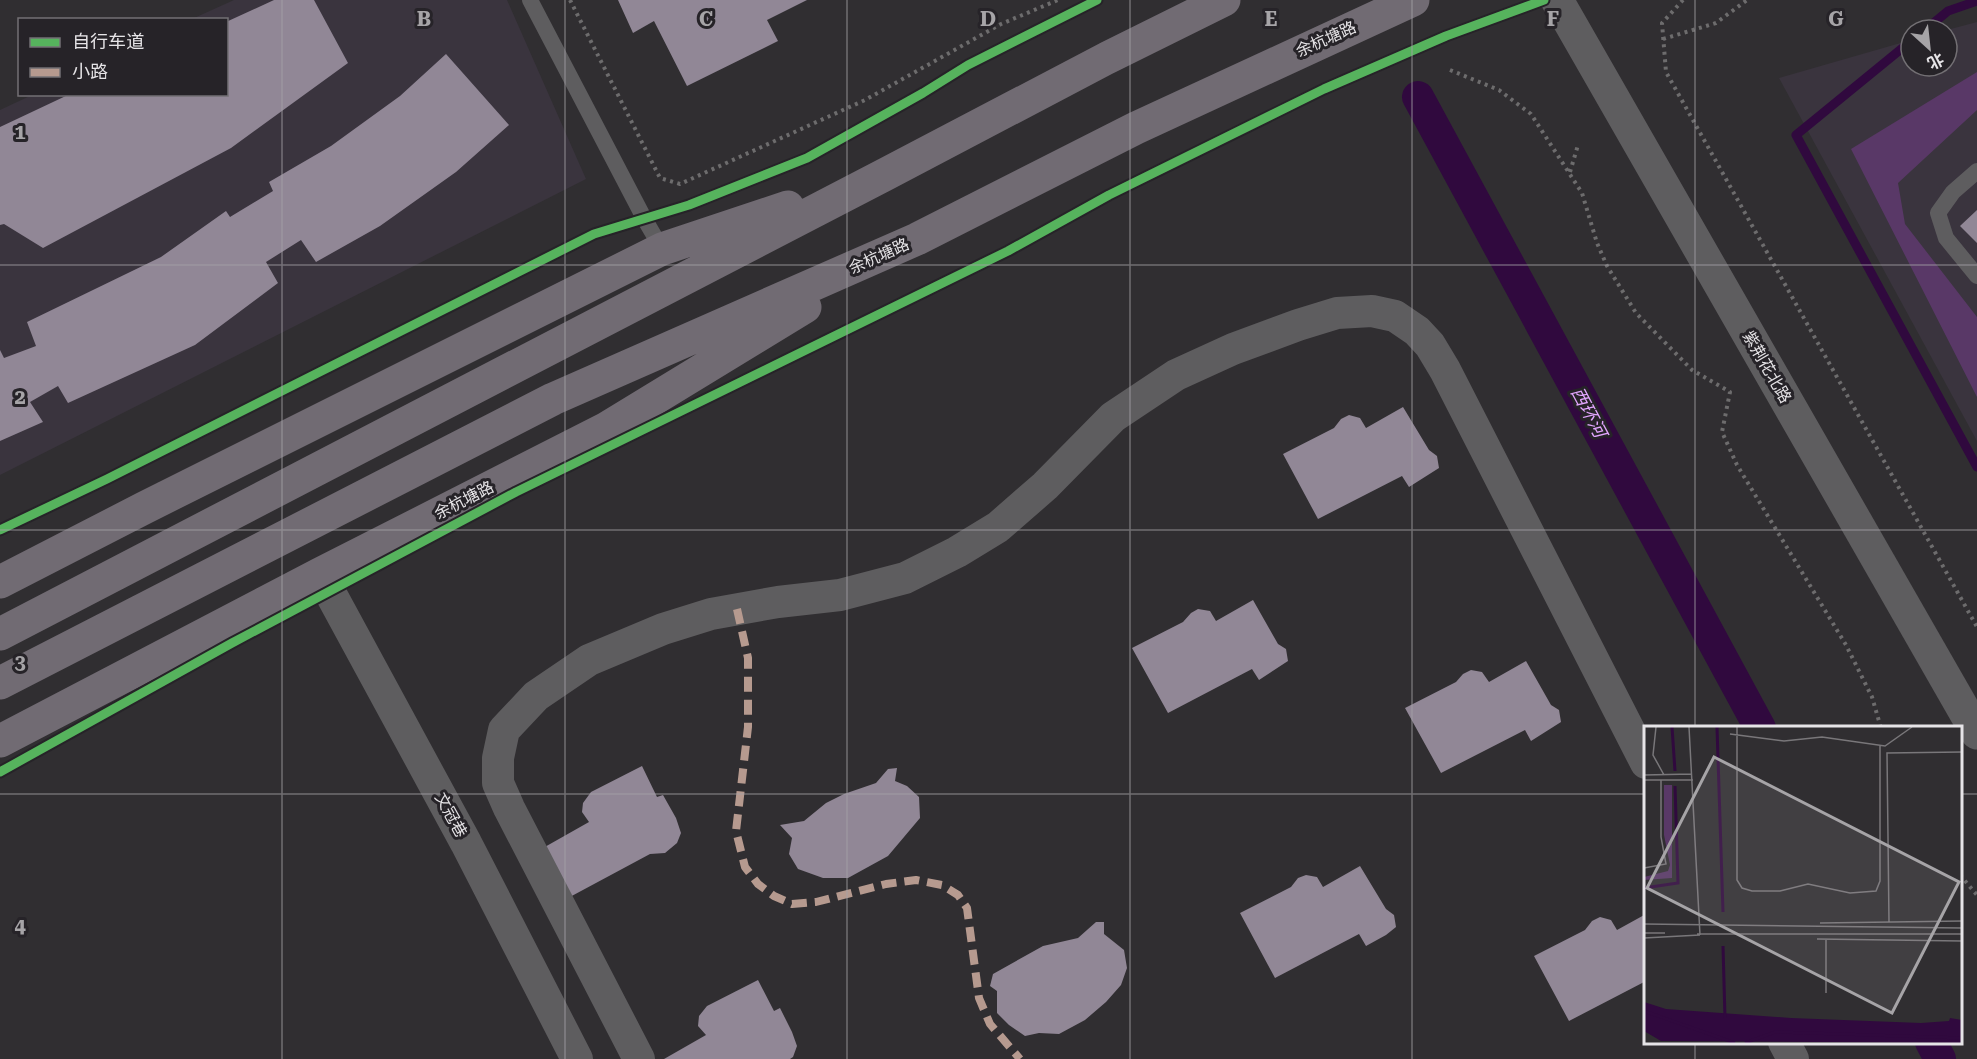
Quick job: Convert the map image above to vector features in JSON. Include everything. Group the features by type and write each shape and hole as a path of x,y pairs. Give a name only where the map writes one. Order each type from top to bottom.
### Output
{"main road":[{"path":"0,633 1107,58 1224,0"},
{"name":"余杭塘路","path":"0,683 553,399 917,239 1136,128 1413,0"},
{"name":"紫荆花北路","path":"1557,0 1977,733"},
{"path":"0,582 662,249 886,174"},
{"name":"余杭塘路","path":"0,741 605,429 917,239"}],"street":[{"path":"639,1059 498,783 498,758 504,730 536,696 589,660 663,629 711,614 778,602 840,595 905,578 957,552 999,527 1045,486 1113,417 1176,375 1233,348 1337,313 1372,311 1395,316 1417,331 1430,345 1446,370 1644,759"},
{"name":"文冠巷","path":"320,574 466,843 578,1059"},
{"path":"1785,1044 1792,1059"}],"lane":[{"path":"530,0 662,249"},
{"path":"1977,171 1953,192 1938,213 1946,238 1977,276"}],"path":[{"path":"570,0 660,178 680,184 865,100 1001,24 1058,0"},
{"path":"1683,0 1662,24 1666,72 1977,627"},
{"path":"1663,39 1716,23 1747,0"},
{"path":"1450,70 1499,90 1531,114 1582,193 1597,243 1607,266 1636,313 1692,370 1730,392 1722,432 1733,456 1846,645 1872,697 1880,726"},
{"path":"1570,172 1578,145"},
{"path":"1962,877 1977,895"}],"shaded area":[{"path":"234,0 507,0 586,179 0,475 0,110 30,96 228,96 228,18 194,18"},
{"path":"1977,22 1977,441 1779,78 1899,43 1899,78 1959,78 1959,27"},
{"path":"1977,72 1977,110 1898,183 1905,224 1977,317 1977,397 1851,149"}],"building":[{"path":"274,0 314,0 348,63 231,148 43,248 4,224 0,225 0,127 66,96 228,96 228,21"},
{"path":"618,0 807,0 767,20 778,41 687,86 654,21 633,33"},
{"path":"446,54 509,125 456,172 380,226 316,262 301,240 266,262 278,283 195,345 68,403 58,386 30,402 43,422 0,441 0,350 4,358 36,346 27,322 161,257 226,211 230,217 273,191 269,182 331,146 400,96"},
{"path":"1977,210 1977,243 1960,226"},
{"path":"1403,407 1429,450 1437,456 1439,468 1409,487 1402,476 1318,519 1283,454 1334,428 1341,419 1349,415 1360,418 1366,428"},
{"path":"1253,600 1278,644 1286,649 1288,661 1259,680 1252,669 1168,713 1132,648 1183,622 1198,609 1210,611 1216,621"},
{"path":"1526,661 1551,705 1559,710 1561,722 1531,741 1525,730 1441,773 1405,708 1456,682 1463,674 1471,670 1482,672 1489,682"},
{"path":"642,766 657,797 663,795 676,818 681,833 677,843 665,853 650,854 568,898 543,848 589,822 582,812 583,803 591,792"},
{"path":"897,768 895,781 907,786 919,797 920,818 888,856 848,878 823,878 798,869 789,854 792,838 780,825 804,821 826,803 876,783 888,769"},
{"path":"1360,866 1386,909 1394,915 1396,927 1366,946 1359,934 1275,978 1240,913 1291,887 1298,878 1306,875 1317,877 1323,887"},
{"path":"1644,915 1644,982 1569,1021 1534,956 1585,930 1592,921 1600,917 1611,920 1617,930"},
{"path":"1096,922 1104,922 1104,934 1124,950 1127,968 1121,985 1085,1020 1059,1034 1039,1033 1025,1036 1009,1025 997,1013 997,991 990,986 993,974 1043,946 1078,938"},
{"path":"758,980 774,1011 780,1008 792,1032 797,1046 793,1057 790,1059 664,1059 706,1035 698,1026 699,1016 707,1006"}],"waterway":[{"path":"1940,18 1948,11 1977,1"},
{"path":"1899,51 1796,135 1977,467"},
{"name":"西环河","path":"1418,97 1759,726"},
{"name":"西环河","path":"1932,1044 1940,1059"}],"marked path":[{"path":"737,609 748,658 748,727 736,831 745,867 758,884 774,896 792,904 816,902 886,884 916,880 942,885 958,895 967,908 979,998 990,1024 1020,1059"}],"cycle path":[{"path":"0,530 107,479 594,234 689,205 807,158 968,65 1097,0"},
{"path":"0,772 232,643 516,492 1008,251 1109,195 1324,89 1446,36 1544,0"}]}
